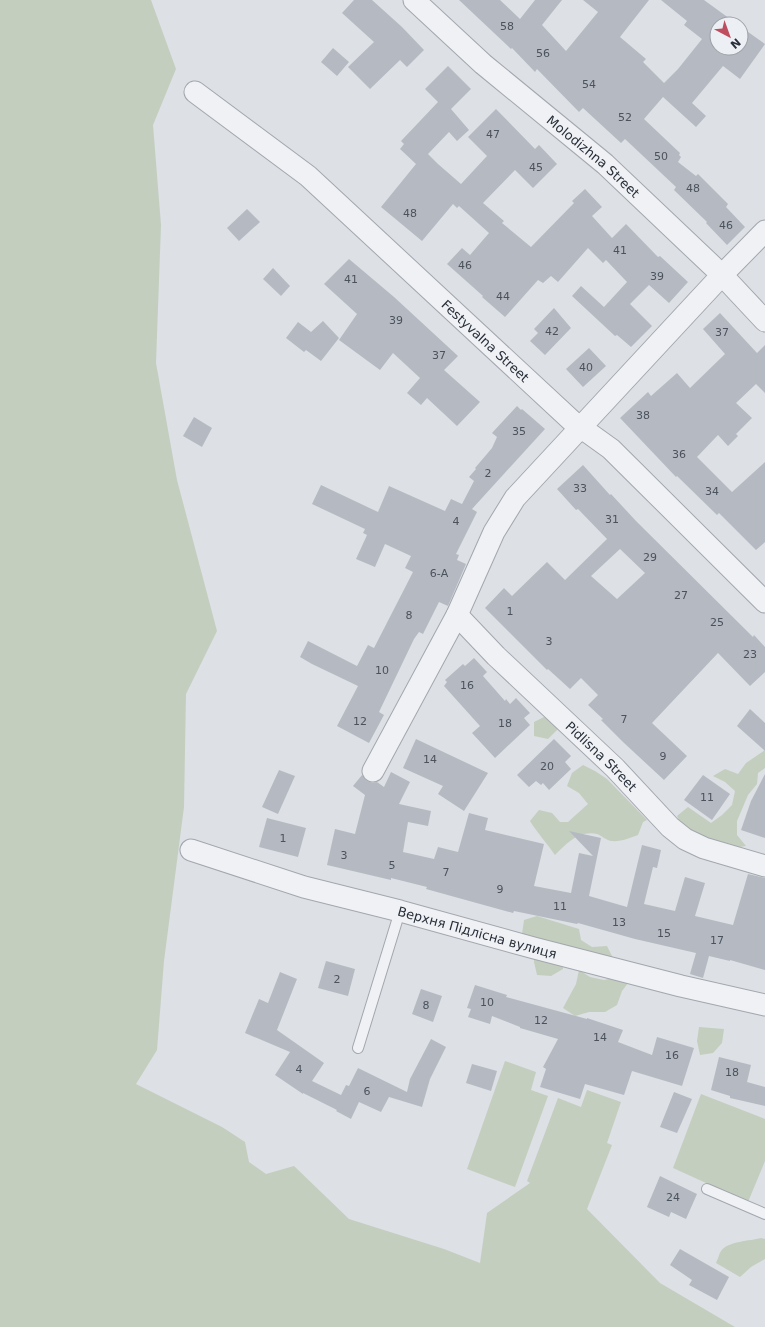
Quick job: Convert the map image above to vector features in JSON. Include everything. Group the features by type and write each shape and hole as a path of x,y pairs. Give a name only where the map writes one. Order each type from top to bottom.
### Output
{"street":[{"name":"Molodizhna Street","path":"414,0 483,64 605,164 722,275 765,321"},
{"name":"Festyvalna Street","path":"196,92 308,176 572,421 611,449 765,602"},
{"path":"373,771 457,615 494,532 515,498 765,230"},
{"name":"Pidlisna Street","path":"457,615 496,656 615,768 670,827 685,839 704,848 765,866"},
{"name":"Верхня Підлісна вулиця","path":"191,850 304,887 681,986 765,1005"}],"lane":[{"path":"358,1048 400,911"},
{"path":"707,1189 765,1214"}],"green space":[{"path":"0,0 151,0 176,69 153,125 161,225 156,363 177,480 217,631 186,694 184,807 164,961 157,1050 136,1084 222,1127 245,1142 249,1162 266,1174 294,1166 349,1219 444,1249 480,1263 487,1213 530,1183 527,1181 558,1098 581,1107 587,1090 621,1102 607,1143 612,1145 587,1209 586,1208 660,1283 735,1327 0,1327"},
{"path":"546,716 559,721 558,729 548,739 534,736 534,722"},
{"path":"765,750 765,768 758,773 757,784 748,795 737,821 737,835 746,846 733,848 683,829 677,816 688,807 711,823 732,805 735,791 725,782 713,776 725,769 738,774 746,763"},
{"path":"583,765 607,779 647,820 643,822 638,835 622,840 611,841 597,834 585,834 574,838 555,855 530,821 539,810 552,813 560,822 568,822 588,804 579,793 567,786 572,773"},
{"path":"537,916 579,929 581,940 592,947 607,946 613,958 562,955 563,969 551,976 537,975 534,962 534,948 522,934 524,920"},
{"path":"579,970 590,977 604,980 617,977 631,979 622,991 617,1005 605,1012 589,1012 575,1016 563,1008 576,984"},
{"path":"699,1027 724,1029 722,1043 713,1053 700,1055 697,1041"},
{"path":"505,1061 536,1072 531,1090 548,1096 515,1187 467,1169"},
{"path":"701,1094 765,1119 765,1161 748,1202 673,1168"},
{"path":"761,1238 765,1239 765,1259 751,1267 740,1277 716,1263 721,1251 729,1245"}],"building":[{"path":"354,0 372,0 402,27 424,50 407,67 400,60 370,89 348,67 374,42 342,13"},
{"path":"459,0 500,0 520,19 535,0 562,0 542,25 566,51 598,12 583,0 649,0 620,37 646,59 643,62 664,83 678,69 702,39 684,25 687,21 661,0 704,0 726,16 709,16 709,56 749,56 749,33 765,44 740,79 723,66 692,103 706,116 696,127 663,97 644,119 680,153 679,155 681,157 678,162 696,176 698,174 728,204 726,207 745,227 727,245 706,223 707,222 674,190 676,187 625,139 621,143 583,108 579,112 537,69 535,72 512,48 511,49"},
{"path":"333,48 349,62 337,76 321,62"},
{"path":"448,66 471,89 451,109 469,130 457,141 449,132 428,154 438,164 461,184 487,156 468,137 496,109 535,149 539,145 557,164 533,188 515,170 483,203 504,221 502,223 531,247 574,203 572,201 585,189 602,207 592,216 612,238 626,224 658,257 660,256 688,282 669,303 649,285 630,304 652,326 631,347 617,335 615,336 572,296 581,286 604,307 627,282 606,260 603,263 588,248 558,282 551,276 543,283 538,280 505,317 447,264 462,248 470,255 489,233 459,206 457,208 453,204 422,241 381,207 416,164 400,149 404,144 401,141 438,102 425,89"},
{"path":"247,209 260,222 239,241 227,228"},
{"path":"349,259 394,297 458,356 444,370 480,402 457,426 427,398 421,405 407,393 420,378 393,353 380,370 339,340 357,314 324,284"},
{"path":"273,268 290,286 281,296 263,279"},
{"path":"554,308 571,328 545,355 530,341 538,333 534,329"},
{"path":"720,313 757,353 765,345 765,393 756,384 736,403 752,418 736,434 738,436 728,446 718,435 697,457 732,492 765,462 765,542 756,550 719,513 717,515 677,476 676,477 620,418 648,392 651,396 677,373 690,388 725,354 703,329"},
{"path":"323,321 339,338 321,361 306,350 304,352 286,338 298,322 311,332"},
{"path":"589,348 606,366 583,387 566,369"},
{"path":"517,406 545,429 472,509 477,512 456,554 459,555 457,560 466,564 448,606 439,602 423,634 419,632 414,639 379,712 384,715 369,743 337,726 358,686 300,657 308,641 357,666 368,645 374,648 413,572 405,568 411,556 385,544 375,567 356,559 367,535 363,533 365,529 312,504 321,485 378,512 389,486 445,511 451,499 462,504 474,481 469,477 492,448 497,437 492,433"},
{"path":"194,417 212,428 202,447 183,436"},
{"path":"583,465 636,521 753,637 754,635 765,647 765,672 750,686 718,653 652,723 687,756 664,780 623,742 601,720 603,719 588,705 598,695 581,678 570,689 548,669 547,670 485,608 504,588 512,596 547,562 565,580 607,539 578,509 576,510 557,489","holes":["620,549 645,573 617,599 591,576"]},
{"path":"474,658 487,672 483,676 505,701 506,699 510,704 516,698 530,713 524,718 530,725 495,758 472,733 480,726 444,686 447,682 445,680 463,664 465,666"},
{"path":"750,709 765,723 765,751 737,726"},
{"path":"416,739 488,773 464,811 438,794 443,786 403,768"},
{"path":"554,739 571,756 565,762 571,769 549,790 543,783 541,785 536,781 529,787 517,775"},
{"path":"279,770 295,776 278,814 262,807"},
{"path":"391,772 410,782 399,804 431,811 428,826 408,822 403,852 434,859 438,847 458,852 469,813 488,818 485,830 544,844 534,886 571,893 579,853 593,856 569,831 601,838 589,896 627,907 642,845 661,850 657,868 653,867 644,904 675,911 685,877 705,883 695,916 733,925 748,874 765,878 765,970 730,960 709,956 703,978 690,974 696,953 635,939 578,923 514,911 513,913 426,889 427,887 327,865 335,829 355,834 365,795 353,786 362,775 367,781 373,783 377,782 384,787"},
{"path":"765,774 765,838 741,830 751,801"},
{"path":"703,775 730,794 712,820 684,800"},
{"path":"267,818 306,828 298,857 259,847"},
{"path":"326,961 355,969 348,996 318,988"},
{"path":"280,972 297,979 277,1030 324,1063 312,1081 341,1095 346,1085 349,1086 358,1068 407,1092 410,1079 431,1039 446,1047 430,1079 422,1107 389,1097 381,1112 359,1102 351,1119 336,1111 337,1110 303,1094 275,1075 290,1052 245,1033 259,999 268,1003"},
{"path":"475,985 507,995 506,997 587,1018 623,1030 618,1042 652,1055 657,1037 694,1048 682,1086 632,1071 624,1095 585,1084 580,1099 540,1087 546,1069 543,1067 558,1039 520,1028 492,1016 490,1024 468,1017 471,1009 467,1008"},
{"path":"421,989 442,996 433,1022 412,1014"},
{"path":"719,1057 751,1065 747,1082 765,1087 765,1106 730,1098 730,1096 711,1090"},
{"path":"472,1064 497,1071 491,1091 466,1083"},
{"path":"674,1092 692,1099 677,1133 660,1127"},
{"path":"660,1176 697,1194 686,1219 671,1212 669,1217 647,1207"},
{"path":"680,1249 729,1277 717,1300 689,1285 692,1280 670,1265"}]}
